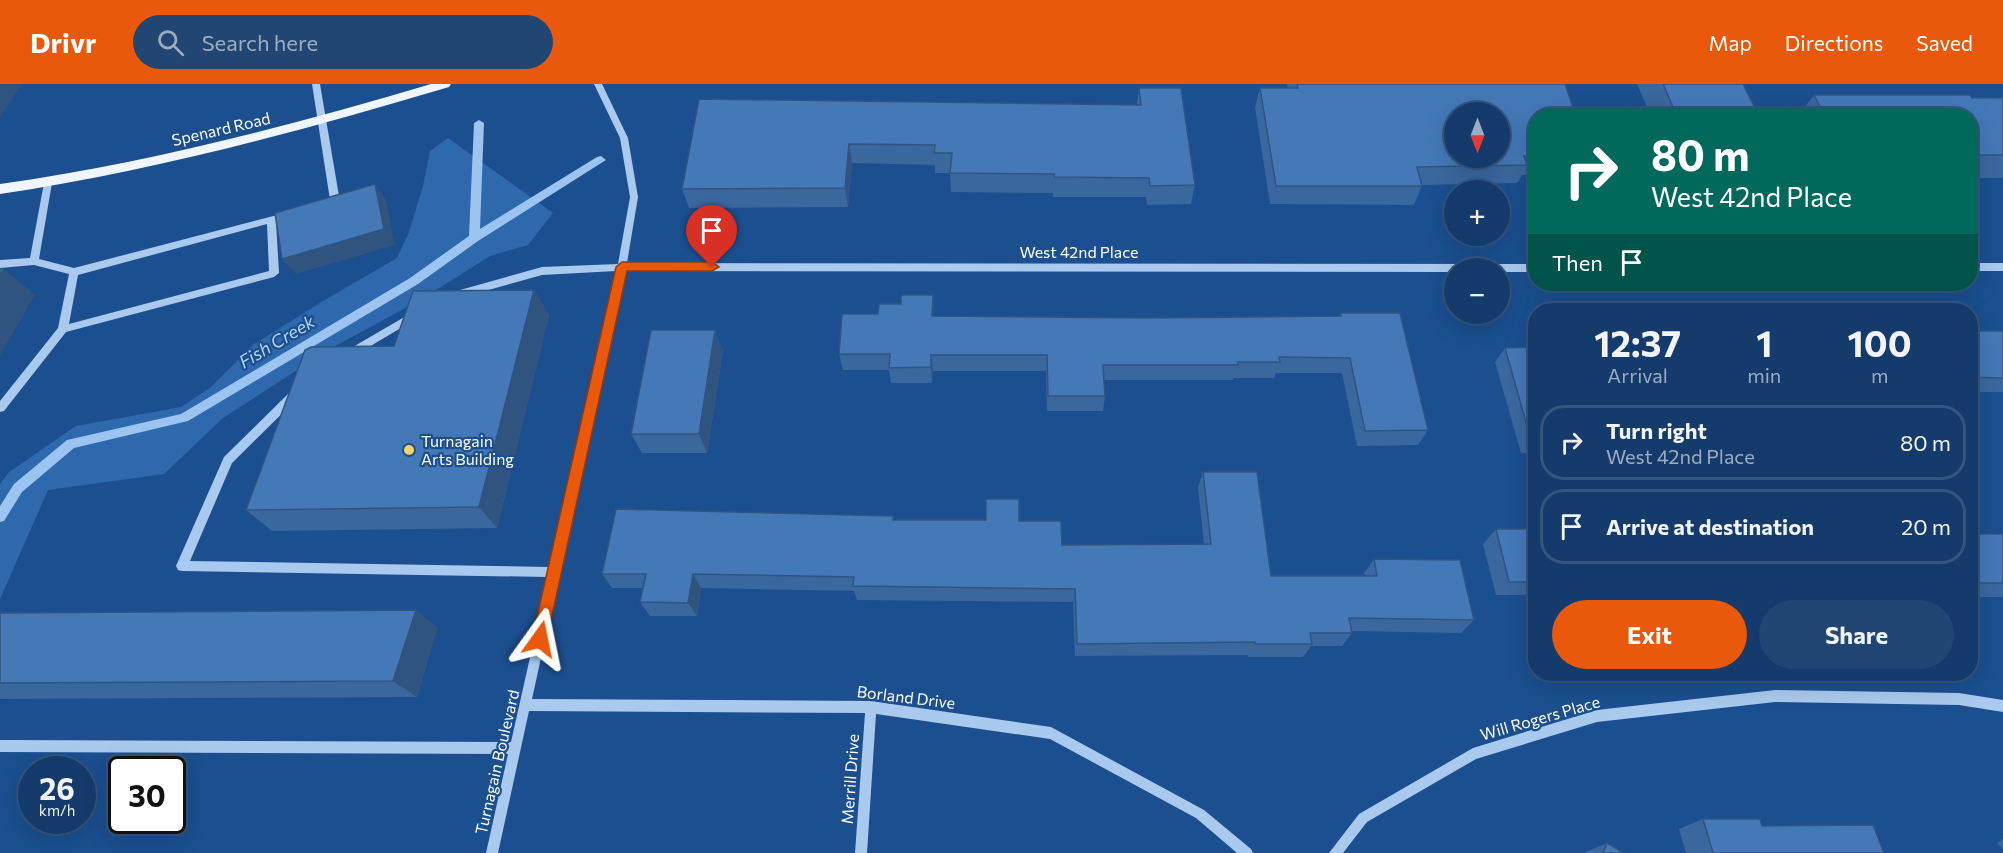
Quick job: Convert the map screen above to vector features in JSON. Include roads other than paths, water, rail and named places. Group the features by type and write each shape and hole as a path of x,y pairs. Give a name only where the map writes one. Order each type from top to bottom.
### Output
{"main road":[{"name":"Spenard Road","path":"0,189 48,183 218,149 321,122 445,84"}],"street":[{"path":"316,84 335,202 324,205"},
{"name":"Turnagain Boulevard","path":"492,853 622,267 634,197 624,138 598,84"},
{"path":"34,261 48,183"},
{"path":"0,264 34,261 74,272 303,211"},
{"path":"63,329 274,273 271,220"},
{"name":"West 42nd Place","path":"453,296 542,271 622,267 1528,268"},
{"path":"1978,267 2003,267"},
{"path":"0,408 63,329 74,272"},
{"path":"339,360 421,311"},
{"path":"302,388 228,460 182,566 554,572"},
{"name":"Will Rogers Place","path":"1335,853 1363,818 1473,754 1597,716 1775,696 1959,699 2003,706"},
{"name":"Borland Drive","path":"525,705 871,707 1052,733 1200,814 1247,853"},
{"name":"Merrill Drive","path":"861,853 871,707"},
{"path":"0,746 515,748"}],"waterway":[{"name":"Fish Creek","path":"474,238 479,123"},
{"path":"474,238 601,160"},
{"name":"Fish Creek","path":"0,517 18,488 71,444 184,418 414,281 474,238"}],"place":[{"name":"Turnagain Arts Building","path":"409,450"}]}
